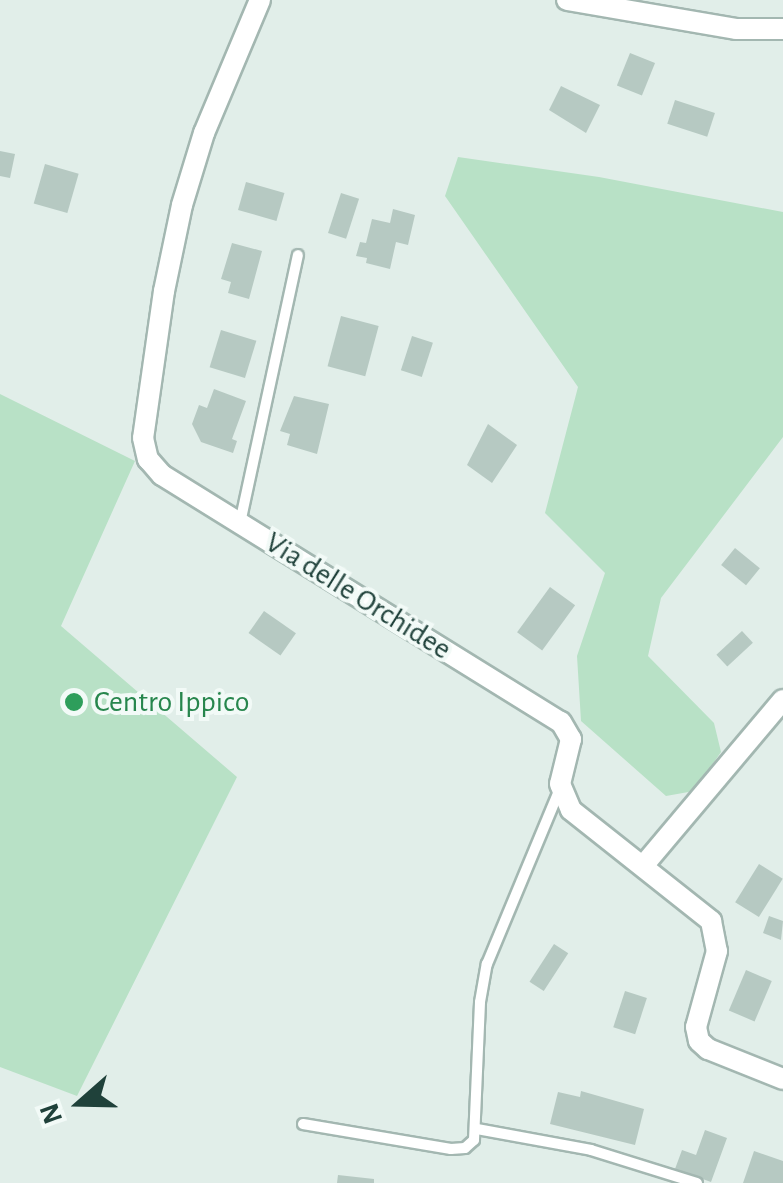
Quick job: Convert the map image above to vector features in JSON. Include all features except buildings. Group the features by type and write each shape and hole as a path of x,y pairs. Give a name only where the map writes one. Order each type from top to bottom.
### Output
{"street":[{"name":"Via delle Orchidee","path":"260,0 187,186 164,290 143,444 148,459 162,475 560,722 571,746 561,788"},
{"path":"567,0 736,29 783,29"},
{"path":"643,866 783,700"},
{"path":"561,788 578,818 704,913 713,927 716,958 696,1028 699,1040 708,1049 783,1079"}],"lane":[{"path":"240,523 298,255"},
{"path":"303,1124 458,1150 470,1145 477,1129 480,1002 487,964 561,788"},
{"path":"477,1129 591,1150 697,1183"}],"green space":[{"path":"458,157 599,177 783,212 783,437 661,598 648,656 714,723 721,752 694,791 666,796 581,721 577,656 605,573 545,513 578,387 445,196"},
{"name":"Centro Ippico","path":"0,394 135,461 61,626 237,777 77,1096 0,1067"}],"place":[{"name":"Centro Ippico","path":"74,702"}]}
